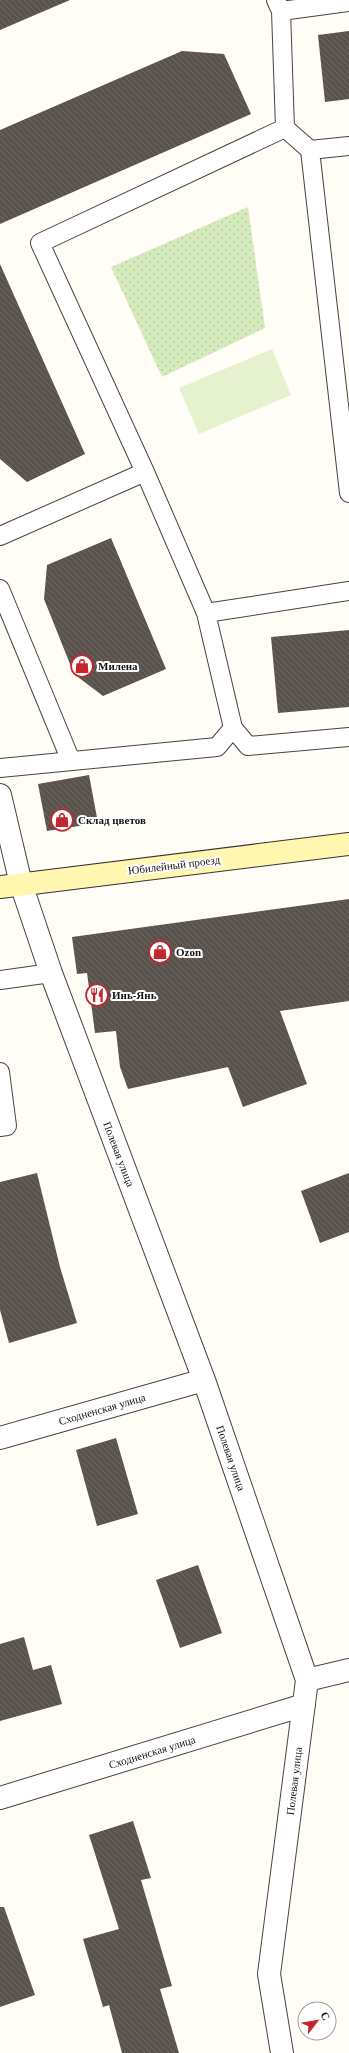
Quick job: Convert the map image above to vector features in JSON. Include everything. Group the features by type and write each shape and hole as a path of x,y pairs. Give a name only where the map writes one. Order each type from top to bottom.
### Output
{"main road":[{"name":"Юбилейный проезд","path":"10,886 349,844"}],"street":[{"name":"Полевая улица","path":"0,795 10,886 51,973 204,1380 307,1680 269,1974 282,2053"},
{"name":"Сходненская улица","path":"0,1438 204,1380"},
{"path":"307,1680 349,1670"},
{"name":"Сходненская улица","path":"0,1798 304,1705"}],"lane":[{"path":"349,2 279,6 285,128 310,150 349,493"},
{"path":"285,128 40,243 145,472 206,613 233,728 248,746 349,737"},
{"path":"310,150 349,146"},
{"path":"0,536 145,472"},
{"path":"0,589 71,761"},
{"path":"206,613 349,591"},
{"path":"0,768 217,747 233,728"},
{"path":"0,980 51,973"},
{"path":"0,1072 7,1126 0,1127"}],"green space":[{"path":"248,207 265,328 162,377 111,267"},
{"path":"272,349 291,395 199,434 179,388"}],"building":[{"path":"0,0 70,0 0,30"},
{"path":"349,31 349,99 325,102 318,35"},
{"path":"182,51 224,54 251,114 0,224 0,130"},
{"path":"0,264 85,454 27,482 0,459"},
{"path":"111,538 166,669 103,696 74,674 44,599 47,565"},
{"path":"349,630 349,707 278,713 271,637"},
{"path":"89,775 98,823 47,831 38,784"},
{"path":"349,899 349,1001 280,1011 307,1084 243,1107 228,1067 128,1089 120,1067 116,1031 95,1033 87,973 77,974 72,937"},
{"path":"37,1173 60,1267 77,1323 9,1343 0,1310 0,1182"},
{"path":"349,1173 349,1232 320,1243 301,1191"},
{"path":"116,1438 138,1514 97,1526 76,1450"},
{"path":"198,1565 222,1633 180,1648 156,1580"},
{"path":"24,1637 33,1670 51,1665 62,1704 0,1721 0,1644"},
{"path":"133,1821 151,1878 141,1880 172,1986 160,1989 179,2053 122,2053 109,2005 103,2007 83,1939 119,1929 89,1835"},
{"path":"0,1907 4,1907 35,1995 0,2007"}],"place":[{"name":"Милена","path":"82,666"},
{"name":"Склад цветов","path":"62,820"},
{"name":"Ozon","path":"160,952"},
{"name":"Инь-Янь","path":"97,995"}]}
